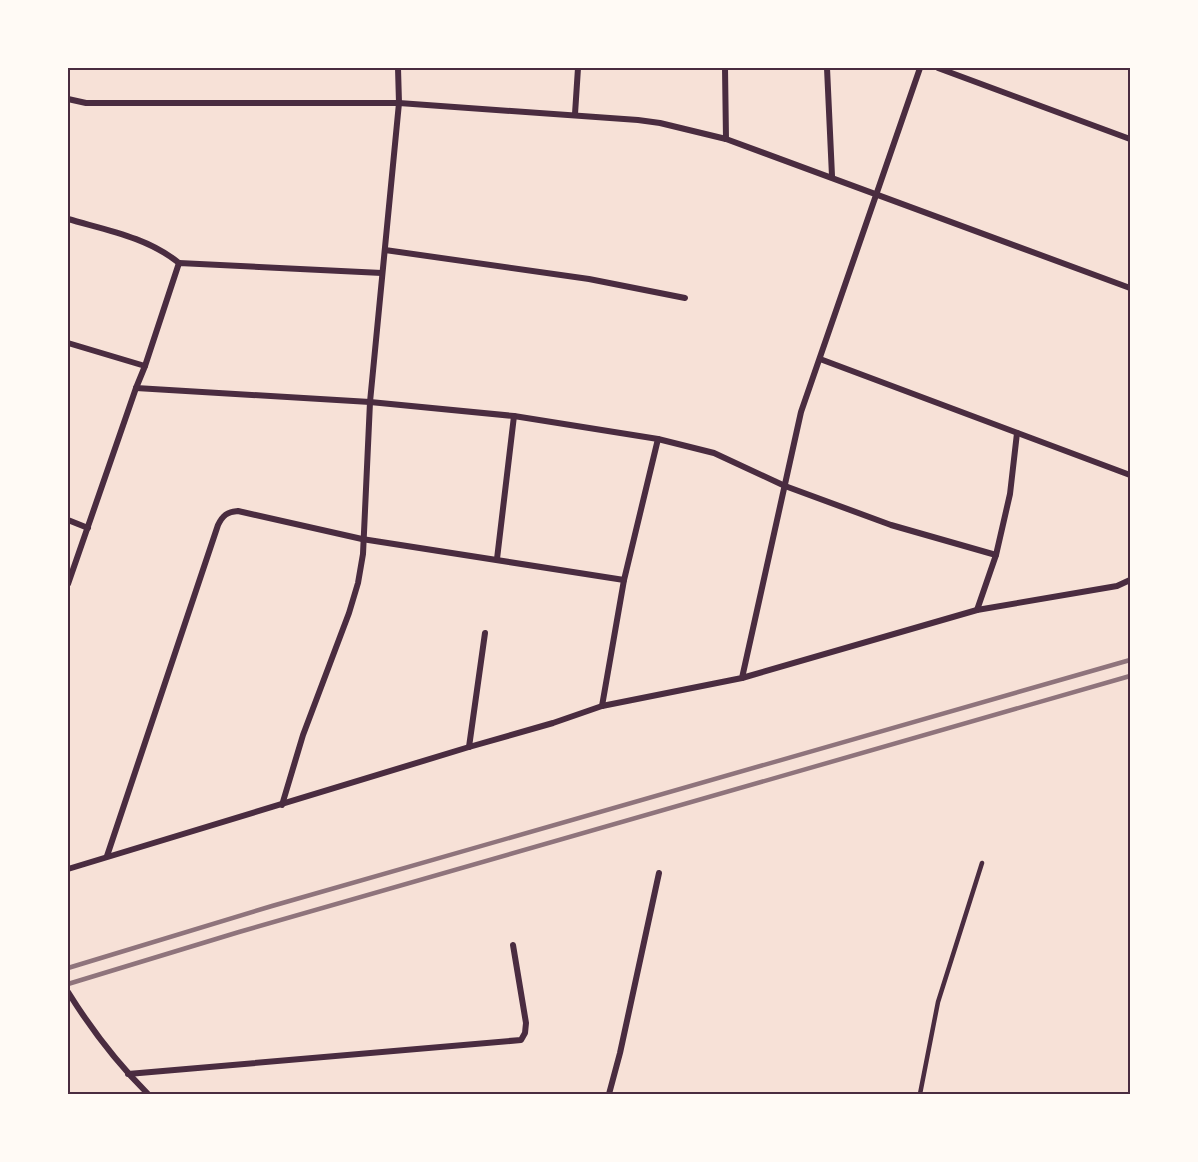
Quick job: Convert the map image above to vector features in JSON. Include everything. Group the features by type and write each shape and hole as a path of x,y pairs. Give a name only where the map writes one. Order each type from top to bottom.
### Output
{"street":[{"path":"282,805 303,735 355,593 363,554 370,402 399,103 398,68"},
{"path":"575,114 578,68"},
{"path":"725,68 726,139"},
{"path":"827,68 832,176"},
{"path":"742,678 801,412 920,68"},
{"path":"938,68 1131,139"},
{"path":"68,99 87,104 399,103 575,114 660,123 726,139 832,176 1131,288"},
{"path":"68,219 145,241 179,263 382,273"},
{"path":"385,250 589,279 685,298"},
{"path":"68,584 179,263"},
{"path":"68,343 145,366"},
{"path":"820,359 1131,475"},
{"path":"136,388 370,402 514,416 658,439 714,453 785,486 891,525 996,555"},
{"path":"497,559 514,416"},
{"path":"977,609 996,555 1010,494 1017,433"},
{"path":"602,706 624,580 658,439"},
{"path":"106,856 214,536 223,516 228,512 238,511 362,539 624,580"},
{"path":"68,520 88,528"},
{"path":"68,869 553,723 602,706 742,678 977,609 1117,586 1131,580"},
{"path":"469,747 485,633"},
{"path":"609,1095 659,873"},
{"path":"128,1074 521,1040 525,1033 526,1023 513,945"},
{"path":"68,992 85,1020 128,1074 148,1095"}],"lane":[{"path":"920,1095 938,1002 981,863"}],"railway":[{"path":"68,968 272,906 1130,660"},
{"path":"68,984 239,932 1130,676"}]}
